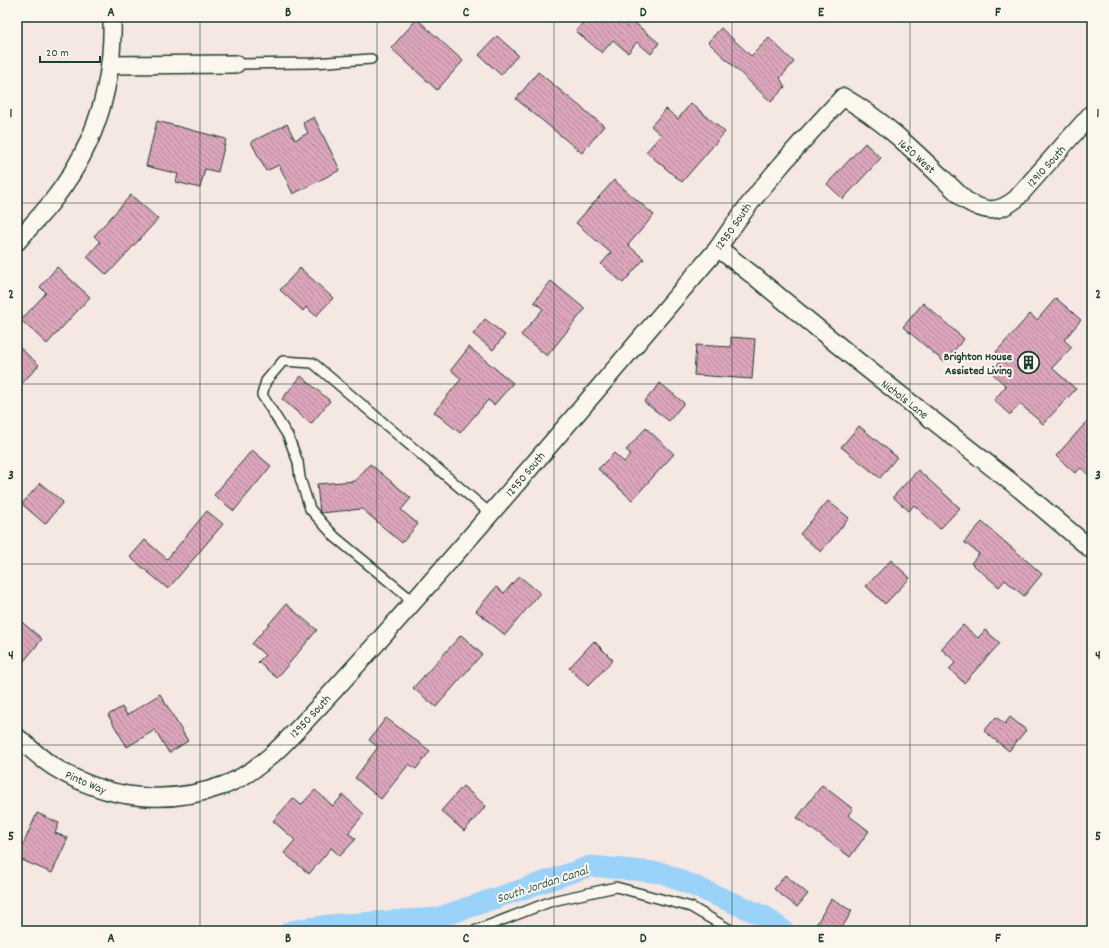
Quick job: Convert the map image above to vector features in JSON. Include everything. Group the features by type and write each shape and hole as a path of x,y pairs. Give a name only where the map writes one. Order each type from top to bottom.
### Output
{"street":[{"path":"17,242 57,196 78,164 95,130 105,98 110,65 112,17"},
{"path":"110,65 236,64"},
{"name":"1650 West","path":"843,97 858,105 885,126 965,200 978,208 993,210"},
{"name":"12950 South","path":"167,798 198,793 226,784 260,765 278,751 414,602 491,514 718,248 739,216 790,153 843,97"},
{"name":"12910 South","path":"993,210 1006,207 1016,199 1092,113"},
{"name":"Nichols Lane","path":"718,248 855,359 1021,490 1092,550"},
{"name":"Pinto Way","path":"17,737 53,767 84,783 104,791 136,798 167,798"}],"lane":[{"path":"236,64 371,59"},
{"path":"414,602 335,537 310,509 300,478 298,462 288,436 262,395 266,380 283,361 313,363 491,514"},
{"path":"474,931 552,901 616,887 691,907 732,931"}],"building":[{"path":"587,17 632,17 630,19 659,43 651,54 637,42 628,53 613,40 602,53 576,31"},
{"path":"417,19 463,61 437,90 391,48"},
{"path":"721,28 751,56 769,38 794,62 780,78 785,87 771,102 708,42"},
{"path":"497,36 518,55 501,75 479,55"},
{"path":"538,72 604,126 582,153 516,99"},
{"path":"691,103 725,132 682,182 646,152 661,135 651,126 666,109 678,119"},
{"path":"314,117 340,170 293,194 279,165 266,171 251,142 287,124 295,140 308,133 303,123"},
{"path":"157,121 226,139 218,172 205,169 200,188 176,182 178,174 146,166"},
{"path":"865,143 881,158 843,199 827,184"},
{"path":"614,180 654,215 628,245 644,259 623,283 601,264 611,253 576,223"},
{"path":"131,195 158,219 107,275 87,257 100,242 94,236"},
{"path":"57,267 90,297 47,344 21,320 46,293 40,287"},
{"path":"300,268 333,298 316,316 306,307 303,311 280,290"},
{"path":"551,281 585,309 547,356 521,335 543,309 534,302"},
{"name":"Brighton House Assisted Living","path":"1056,298 1081,320 1064,340 1072,347 1052,368 1076,389 1043,424 1020,404 1010,415 994,400 1006,386 991,372 1003,358 996,352 1030,314 1037,320"},
{"path":"923,303 964,339 944,362 903,327"},
{"path":"485,319 505,335 493,350 473,334"},
{"path":"731,337 755,339 752,379 694,375 696,345 731,347"},
{"path":"17,345 39,365 17,389"},
{"path":"469,347 513,383 494,405 488,400 460,433 434,412 461,379 451,370"},
{"path":"301,376 330,401 311,424 282,399"},
{"path":"660,383 684,403 669,421 644,402"},
{"path":"1092,416 1092,478 1081,468 1075,473 1056,456"},
{"path":"859,426 897,457 880,478 841,447"},
{"path":"646,428 674,454 632,500 598,469 614,453 624,462 631,454 626,450"},
{"path":"252,450 271,466 234,511 214,495"},
{"path":"370,464 411,498 401,510 418,524 402,543 362,509 320,513 317,484 355,481"},
{"path":"918,470 960,508 940,529 914,505 909,511 893,497"},
{"path":"40,483 63,502 45,524 22,504"},
{"path":"828,501 849,518 821,552 800,534"},
{"path":"207,511 223,524 168,589 130,557 145,540 167,559"},
{"path":"982,522 1042,574 1024,596 1005,580 999,587 971,563 979,554 964,542"},
{"path":"891,560 910,578 885,604 866,586"},
{"path":"519,576 540,593 505,635 476,611 496,587 504,593"},
{"path":"286,604 317,630 277,678 258,662 265,655 252,644"},
{"path":"17,618 42,639 20,666 17,663"},
{"path":"963,625 978,638 985,630 1000,643 964,683 949,669 956,662 941,649"},
{"path":"461,635 482,654 436,707 413,688"},
{"path":"594,641 613,660 588,686 569,668"},
{"path":"160,694 188,741 169,753 155,730 127,747 108,715 122,707 127,715"},
{"path":"996,717 1005,724 1010,717 1026,730 1009,751 984,731"},
{"path":"386,718 430,751 416,769 409,764 381,799 355,778 378,747 369,740"},
{"path":"822,785 853,809 848,815 869,831 850,857 797,818"},
{"path":"463,786 486,806 464,831 441,811"},
{"path":"315,790 333,806 343,795 364,814 348,833 356,839 340,856 331,848 309,874 284,853 295,840 273,821 293,798 301,805"},
{"path":"37,813 59,823 55,833 68,838 52,873 17,858"},
{"path":"785,875 808,894 797,907 774,889"},
{"path":"831,899 852,911 840,931 827,931 816,925"}],"waterway":[{"name":"South Jordan Canal","path":"290,931 328,925 437,918 591,866 663,873 764,916 784,931"}],"place":[{"name":"Brighton House Assisted Living","path":"1028,363"}]}
